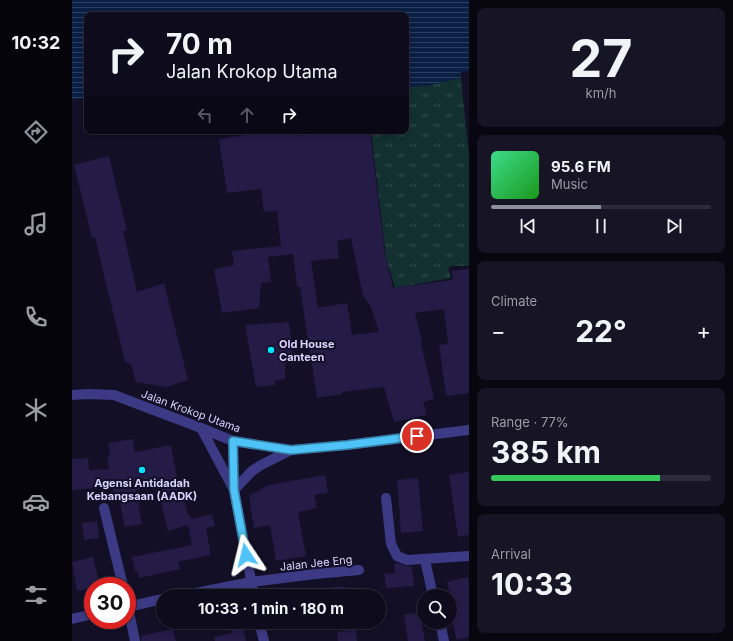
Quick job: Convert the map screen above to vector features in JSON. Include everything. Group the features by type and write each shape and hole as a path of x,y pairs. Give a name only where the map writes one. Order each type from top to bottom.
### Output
{"street":[{"name":"Jalan Krokop Utama","path":"72,395 114,395 233,441 291,450 347,445 469,430"},
{"path":"202,428 234,490"},
{"path":"233,441 234,490 252,589"},
{"path":"234,490 252,471 291,450"},
{"path":"386,498 391,544 397,556 407,560 469,556"},
{"path":"104,508 121,577"},
{"path":"424,560 431,589"},
{"name":"Jalan Jee Eng","path":"216,589 251,582 359,570"},
{"path":"136,604 156,601"},
{"path":"72,618 84,616"},
{"path":"132,629 135,641"},
{"path":"261,629 264,641"},
{"path":"441,629 444,641"}],"green space":[{"path":"461,78 469,155 469,266 452,266 448,268 451,278 395,288 386,258 371,134 409,134 409,87 425,86"}],"water":[{"path":"72,0 469,0 469,71 461,72 461,78 425,86 409,87 409,12 84,12 84,98 72,100"}],"building":[{"path":"253,134 298,134 298,136 314,134 370,134 385,255 393,288 453,280 452,271 469,269 469,393 446,396 439,345 448,344 444,309 415,313 434,399 423,402 427,415 394,422 384,387 342,392 342,394 317,398 300,287 297,287 293,254 268,257 271,282 261,283 259,308 222,313 214,269 234,265 232,251 281,246 277,211 264,212 261,189 227,193 219,139","holes":["351,238 363,296 371,307 379,332 352,335 347,303 318,308 311,261 339,258 337,241"]},
{"path":"109,156 127,230 123,231 137,292 164,283 188,380 167,387 136,382 131,364 125,362 95,237 92,238 74,165"},
{"name":"Old House Canteen","path":"289,322 294,363 285,363 285,379 275,380 275,385 256,387 245,325"},
{"path":"133,439 135,452 171,445 180,495 183,495 188,515 190,515 191,519 212,514 215,526 206,528 211,555 178,562 180,569 139,578 138,571 135,571 132,557 192,545 188,525 168,531 157,486 136,490 142,524 125,527 118,493 114,494 112,487 72,490 72,459 88,458 89,470 109,469 107,457 110,456 108,443"},
{"path":"469,472 469,535 458,537 449,475"},
{"path":"325,475 328,493 314,495 317,508 298,512 306,556 276,561 270,525 254,528 249,496 268,485"},
{"path":"418,478 423,531 401,533 397,480"},
{"path":"97,521 99,538 84,540 82,523"},
{"path":"93,557 98,577 84,577 84,590 77,591 72,562"},
{"path":"398,563 405,566 412,566 414,586 386,588 384,574 395,573 394,564"},
{"path":"468,577 469,637 457,640 454,629 457,629 457,589 449,589 447,582"},
{"path":"345,586 346,589 322,589"},
{"path":"417,613 417,629 423,629 425,641 408,641 404,615"},
{"path":"173,629 176,641 141,641 141,636"},
{"path":"231,629 243,629 246,641 215,641 214,637 232,633"},
{"path":"356,629 357,641 338,641 337,632"}],"place":[{"name":"Old House Canteen","path":"271,350"},
{"name":"Agensi Antidadah Kebangsaan (AADK)","path":"142,470"}],"route":[{"path":"246,555 234,490 233,441 291,450 347,445 417,436"}]}
